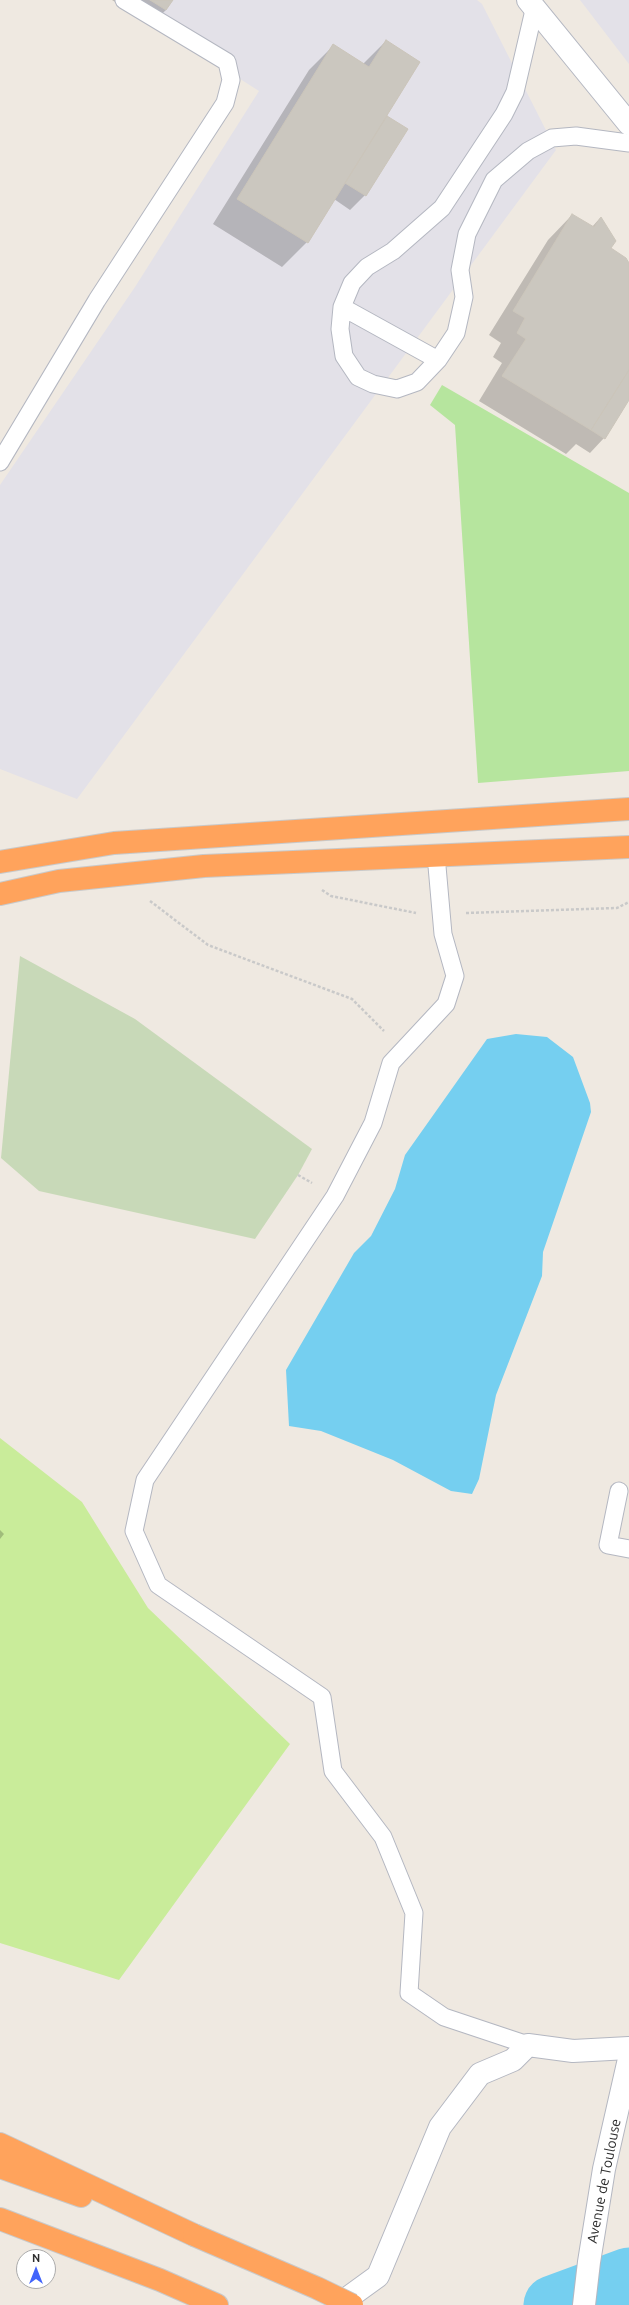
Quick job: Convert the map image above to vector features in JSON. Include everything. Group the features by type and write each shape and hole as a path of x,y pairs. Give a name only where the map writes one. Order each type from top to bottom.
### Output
{"highway":[{"path":"0,862 114,843 629,809"},
{"path":"0,894 59,881 204,866 629,847"},
{"path":"0,2144 194,2235 317,2288 352,2305"},
{"path":"0,2167 194,2235"},
{"path":"0,2219 160,2280 217,2305"}],"street":[{"path":"531,3 629,124"},
{"path":"338,2305 378,2276 440,2127 480,2074 513,2060 528,2045 573,2051 629,2048"},
{"name":"Avenue de Toulouse","path":"584,2305 596,2213 629,2059"}],"lane":[{"path":"0,462 97,300 225,103 231,80 227,62 124,0"},
{"path":"531,3 515,92 504,114 442,208 393,251 367,267 352,283 342,307 340,329 344,356 358,378 373,384 397,389 417,382 438,360 456,333 464,297 460,270 468,234 494,180 528,151 552,138 576,136 629,143"},
{"path":"342,307 438,360"},
{"path":"436,855 443,934 455,976 446,1004 391,1063 373,1122 335,1196 145,1480 134,1531 158,1585 322,1697 333,1771 384,1837 414,1914 409,1993 444,2017 528,2045"},
{"path":"619,1491 608,1545 629,1549"}],"path":[{"path":"128,874 153,905 208,945 352,999 384,1030 391,1063"}],"shaded area":[{"path":"116,0 477,0 482,4 556,150 77,799 0,769 0,485 135,287 259,91"},
{"path":"580,0 629,0 629,64"}],"green space":[{"path":"442,385 629,493 629,771 478,783 455,425 430,405"},
{"path":"20,956 135,1019 312,1149 298,1175 255,1239 39,1191 1,1158"},
{"path":"0,1438 82,1502 148,1608 290,1744 119,1980 0,1943"},
{"path":"629,2256 629,2305 617,2305"}],"water":[{"path":"516,1034 547,1037 573,1057 590,1103 591,1112 543,1252 542,1276 496,1395 479,1479 472,1494 451,1491 393,1460 321,1431 289,1426 286,1370 354,1253 371,1236 395,1189 405,1155 487,1039"}],"building":[{"path":"150,0 173,0 166,10"},
{"path":"386,40 420,62 308,243 237,199 333,44 369,67"},
{"path":"387,116 408,129 366,196 345,183"},
{"path":"572,214 594,227 601,217 616,241 611,248 626,258 629,263 629,370 591,430 502,376 526,339 517,333 525,318 513,311"},
{"path":"629,370 629,400 605,439 591,430"}],"waterway":[{"path":"553,2305 629,2277"}]}
